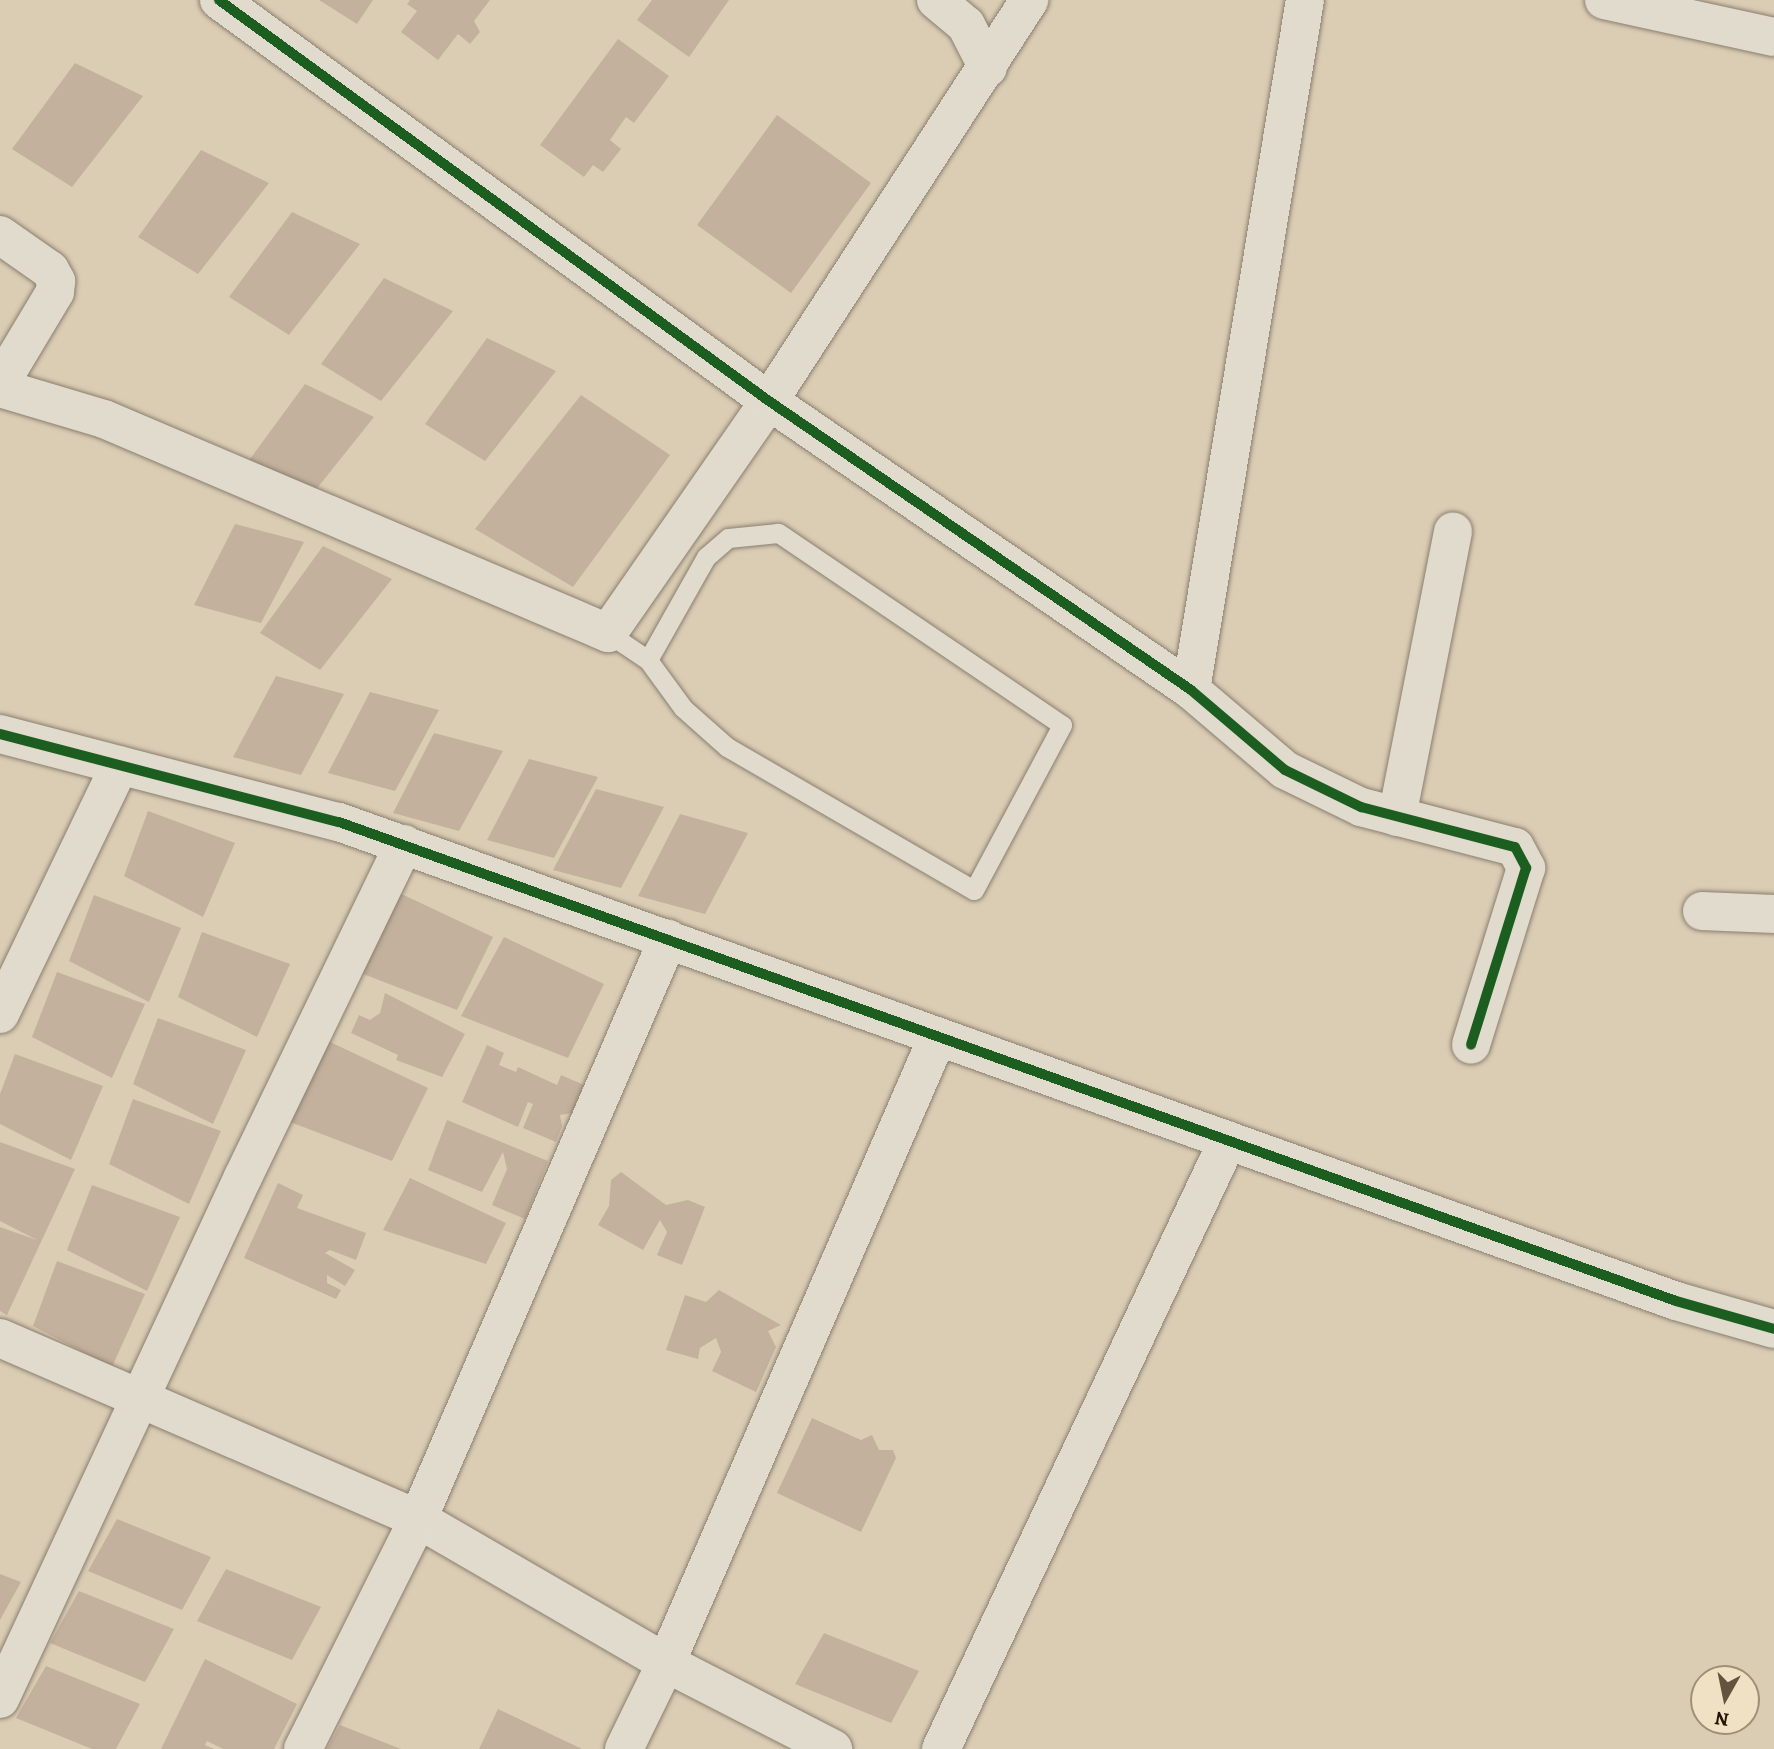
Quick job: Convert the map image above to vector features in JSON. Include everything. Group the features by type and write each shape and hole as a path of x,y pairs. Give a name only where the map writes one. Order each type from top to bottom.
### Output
{"street":[{"path":"219,0 769,401 1191,690 1285,770 1361,807 1515,847 1523,857 1526,868 1471,1045"},
{"path":"936,0 966,25 988,68"},
{"path":"0,235 50,270 56,281 55,292 0,386 104,419 608,633 769,401 988,68 1029,0"},
{"path":"1191,690 1305,0"},
{"path":"1604,0 1713,12 1774,37"},
{"path":"1397,817 1452,531"},
{"path":"0,734 339,822 1676,1301 1774,1329"},
{"path":"0,1014 121,765"},
{"path":"0,1699 138,1401 404,844"},
{"path":"1702,911 1774,914"},
{"path":"303,1749 418,1519 668,939"},
{"path":"624,1749 666,1663 938,1036"},
{"path":"941,1749 1228,1140"},
{"path":"0,1338 138,1401 418,1519 666,1663 833,1749"}],"lane":[{"path":"608,633 648,660 683,708 727,747 974,890 1062,725 778,533 728,538 706,557 648,660"}],"building":[{"path":"319,0 373,0 357,24"},
{"path":"410,0 490,0 474,21 480,32 470,44 458,34 438,60 401,32 417,11 407,4"},
{"path":"652,0 729,0 689,57 637,20"},
{"path":"618,39 669,76 634,123 626,117 610,140 621,149 603,172 593,165 584,177 540,145"},
{"path":"75,63 143,96 72,187 12,149"},
{"path":"777,115 871,183 791,293 697,225"},
{"path":"201,150 269,183 198,274 138,237"},
{"path":"292,212 360,244 289,335 229,297"},
{"path":"384,278 453,311 381,401 321,364"},
{"path":"487,338 556,371 485,461 425,424"},
{"path":"305,384 374,417 302,507 242,470"},
{"path":"581,395 670,455 573,587 475,529"},
{"path":"235,524 304,542 261,623 194,605"},
{"path":"323,546 392,579 320,670 260,633"},
{"path":"276,676 344,694 301,775 233,757"},
{"path":"370,692 439,710 395,791 328,773"},
{"path":"434,733 503,751 459,831 393,813"},
{"path":"529,759 598,777 554,858 487,840"},
{"path":"596,789 664,807 621,888 553,870"},
{"path":"148,811 235,843 203,917 124,876"},
{"path":"680,814 748,833 705,914 638,896"},
{"path":"393,890 493,937 457,1010 350,969"},
{"path":"94,895 181,928 149,1002 69,961"},
{"path":"202,932 290,964 257,1037 178,997"},
{"path":"504,937 604,984 568,1058 461,1016"},
{"path":"57,972 145,1004 112,1078 32,1037"},
{"path":"385,993 465,1034 442,1077 396,1060 398,1055 351,1033 359,1015 370,1020 380,1013"},
{"path":"158,1018 246,1050 213,1124 133,1084"},
{"path":"328,1041 428,1088 392,1161 285,1120"},
{"path":"487,1045 504,1053 499,1065 516,1072 518,1067 557,1085 561,1075 584,1085 572,1113 560,1115 562,1126 556,1142 523,1128 533,1104 528,1102 518,1127 462,1102"},
{"path":"15,1054 103,1086 71,1160 0,1124 0,1094"},
{"path":"133,1099 221,1131 189,1204 109,1164"},
{"path":"447,1120 548,1161 525,1219 492,1205 507,1169 503,1152 482,1192 428,1170"},
{"path":"0,1142 75,1169 7,1315 0,1311 0,1227 37,1240 0,1221"},
{"path":"621,1172 666,1205 688,1200 705,1207 682,1265 657,1255 667,1232 660,1220 643,1250 598,1225 609,1206 611,1180"},
{"path":"410,1178 506,1223 486,1264 383,1230"},
{"path":"278,1183 303,1195 297,1208 366,1233 356,1260 330,1250 325,1253 355,1270 345,1286 327,1275 327,1283 341,1290 336,1299 244,1258"},
{"path":"92,1185 180,1217 147,1291 67,1250"},
{"path":"57,1261 145,1294 112,1367 33,1326"},
{"path":"719,1290 781,1325 768,1331 776,1347 756,1392 712,1371 721,1352 716,1338 700,1348 698,1359 666,1350 685,1295 706,1302"},
{"path":"812,1418 861,1440 872,1435 879,1450 893,1450 896,1458 861,1532 777,1493"},
{"path":"117,1519 211,1557 182,1610 88,1571"},
{"path":"226,1569 321,1607 292,1660 197,1621"},
{"path":"0,1574 21,1582 0,1620"},
{"path":"79,1591 174,1629 145,1682 50,1643"},
{"path":"824,1633 919,1671 891,1723 795,1684"},
{"path":"205,1659 297,1704 274,1749 223,1749 207,1741 205,1745 214,1749 161,1749"},
{"path":"46,1666 140,1704 116,1749 92,1749 16,1718"},
{"path":"498,1709 582,1749 479,1749"},
{"path":"340,1725 401,1749 327,1749"}],"cycle path":[{"path":"219,0 769,401 1191,690 1285,770 1361,807 1515,847 1526,868 1471,1045"},
{"path":"0,734 339,822 1676,1301 1774,1329"}]}
